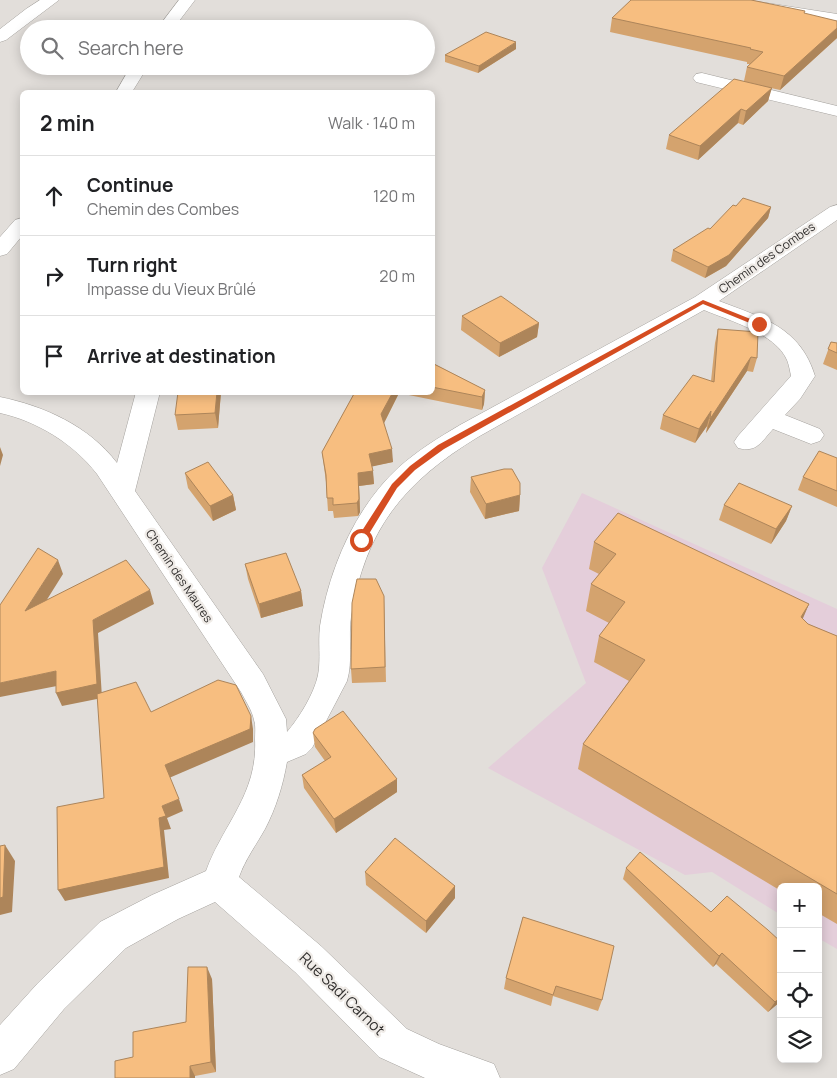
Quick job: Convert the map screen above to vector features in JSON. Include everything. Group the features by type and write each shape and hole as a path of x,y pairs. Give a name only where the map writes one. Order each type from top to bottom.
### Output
{"street":[{"path":"21,20 51,0"},
{"path":"172,20 187,0"},
{"path":"718,0 837,19"},
{"path":"0,37 20,21"},
{"path":"125,90 134,75"},
{"path":"702,78 837,111"},
{"name":"Chemin des Combes","path":"272,752 297,743 314,717 332,678 335,626 347,577 361,540 395,486 412,468 448,443 703,302 837,211"},
{"path":"0,250 20,226"},
{"path":"703,302 759,324 777,335 792,348 801,362 803,376 791,393 746,442"},
{"path":"122,492 147,395"},
{"name":"Chemin des Maures","path":"0,405 37,414 59,426 101,461 252,683 270,718 272,752"},
{"path":"769,418 811,435"},
{"path":"0,1055 51,996 113,935 166,907 219,883 228,858 253,817 267,781 272,752"},
{"name":"Rue Sadi Carnot","path":"219,883 308,959 393,1043 434,1062 480,1078"}],"shaded area":[{"path":"582,493 837,609 837,949 822,940 822,883 777,883 777,913 712,872 685,875 488,768 586,683 542,568"}],"building":[{"path":"631,0 751,0 805,11 804,13 837,21 837,28 784,76 747,67 763,52 612,18"},
{"path":"486,32 516,42 479,66 445,55"},
{"path":"734,79 772,88 746,111 741,109 700,146 669,135"},
{"path":"743,198 771,207 729,255 708,267 673,250 708,228 710,229 733,205 736,206"},
{"path":"501,296 539,323 500,343 462,316"},
{"path":"718,329 758,332 757,358 751,357 710,419 711,411 699,429 663,415 693,375 714,382"},
{"path":"831,342 837,343 837,353 828,349"},
{"path":"435,365 485,390 482,397 435,388"},
{"path":"178,395 217,395 215,413 175,415"},
{"path":"353,395 391,395 381,414 392,449 369,454 373,471 358,473 359,499 357,503 333,505 333,498 327,498 322,452"},
{"path":"819,451 837,458 837,491 803,477"},
{"path":"208,462 233,495 210,506 185,473"},
{"path":"504,469 512,469 520,483 520,495 486,504 471,477"},
{"path":"739,483 792,506 776,529 724,505"},
{"path":"618,513 809,604 801,617 808,624 837,636 837,894 822,885 822,883 818,883 583,744 645,660 599,636 625,602 591,584 616,554 594,542"},
{"path":"38,548 58,560 25,611 126,560 150,590 93,620 97,684 56,693 56,671 0,683 0,605"},
{"path":"286,553 301,591 259,604 245,564"},
{"path":"357,579 376,579 384,596 385,667 351,669 352,603"},
{"path":"218,680 236,685 251,716 250,729 165,765 179,799 162,806 166,816 159,818 164,867 58,890 57,807 104,798 97,694 136,682 151,712"},
{"path":"343,711 397,779 334,819 302,775 331,757 313,733 315,729"},
{"path":"395,838 455,886 426,921 365,872"},
{"path":"5,845 3,897 0,898 0,846"},
{"path":"640,852 711,912 727,896 768,930 777,938 777,1000 775,1002 722,953 719,956 626,868"},
{"path":"523,917 614,946 602,1000 556,986 553,995 506,978"},
{"path":"188,967 207,967 211,1062 190,1066 190,1078 115,1078 115,1061 133,1057 133,1032 186,1022"}],"route":[{"path":"361,540 395,486 412,468 441,447 687,310 703,302 759,324"}]}
